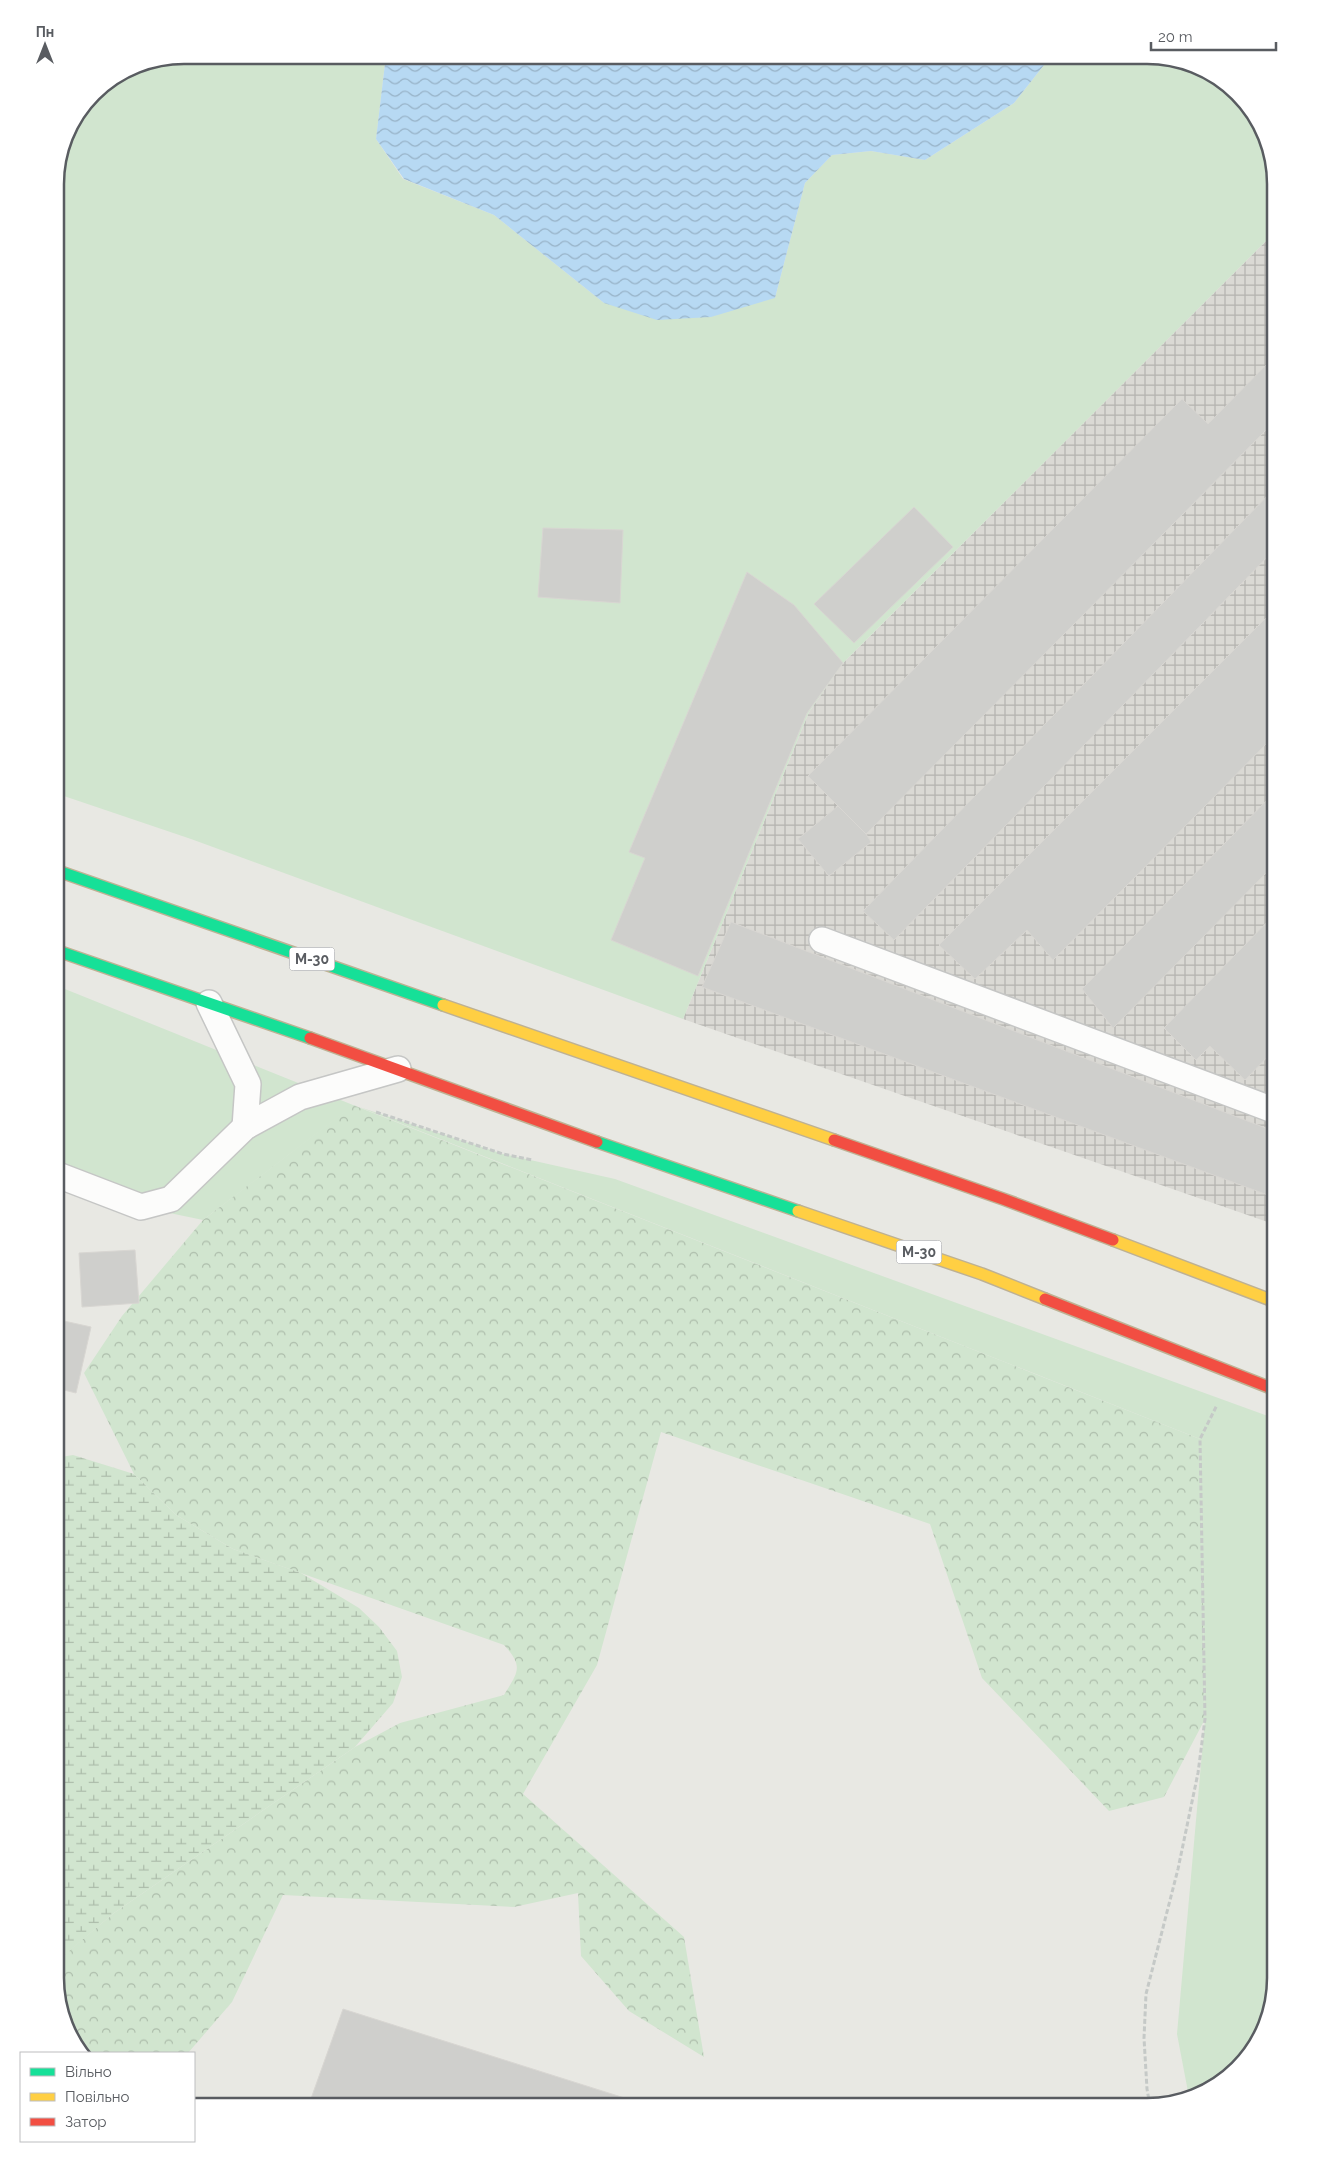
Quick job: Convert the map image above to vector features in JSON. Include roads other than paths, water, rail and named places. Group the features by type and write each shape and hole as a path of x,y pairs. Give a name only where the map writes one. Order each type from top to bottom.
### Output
{"highway":[{"name":"М-30","path":"64,873 1003,1200 1267,1299"},
{"name":"М-30","path":"64,953 398,1069 558,1129 982,1274 1267,1386"}],"lane":[{"path":"822,940 1267,1107"},
{"path":"209,1003 248,1084 245,1126"},
{"path":"64,1177 141,1207 171,1200 245,1126 300,1097 398,1069"}],"water":[{"path":"385,64 1045,64 1014,103 925,160 871,151 832,155 805,183 775,298 711,317 657,320 604,303 494,215 404,179 376,139"}]}
